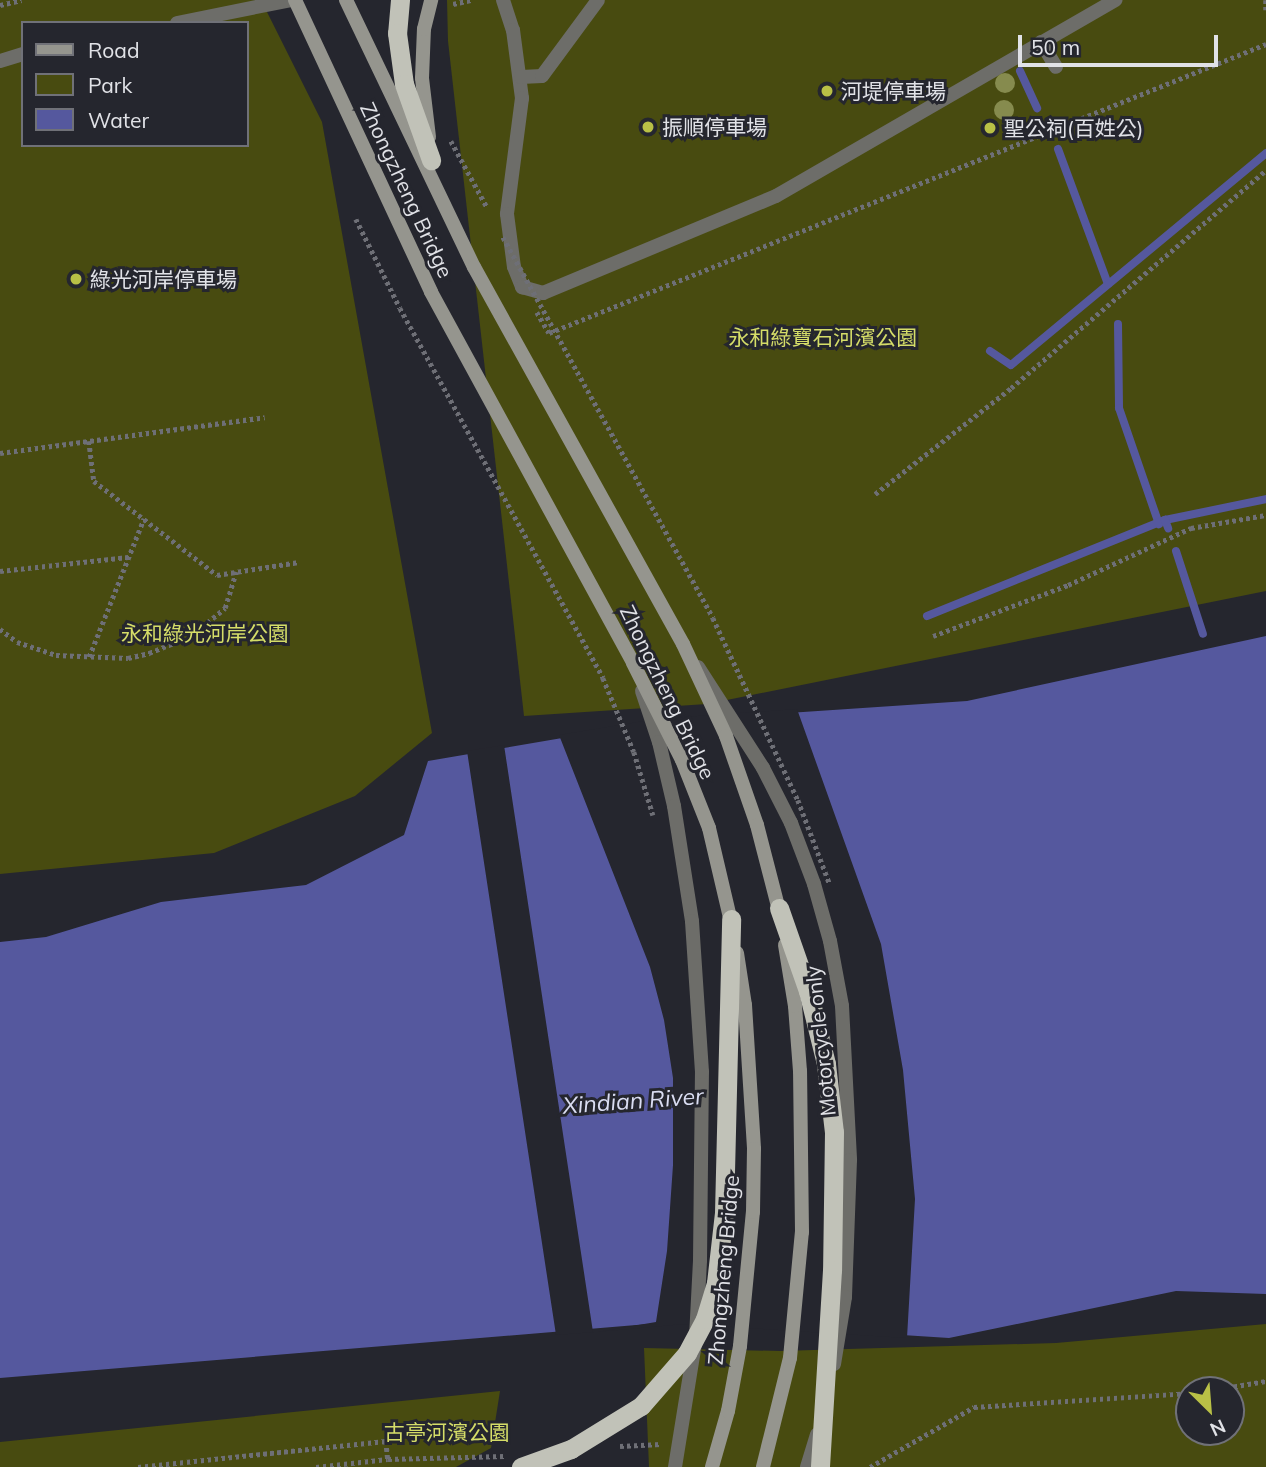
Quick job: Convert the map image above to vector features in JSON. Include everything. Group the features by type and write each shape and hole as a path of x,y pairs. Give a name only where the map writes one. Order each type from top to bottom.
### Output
{"highway":[{"path":"400,0 397,33 404,84 431,160"},
{"path":"779,908 808,991 825,1064 834,1132 832,1270 820,1467"},
{"path":"521,1467 571,1449 641,1406 687,1353 705,1319 716,1283 724,1213 731,919"}],"main road":[{"name":"Zhongzheng Bridge","path":"293,0 431,292 633,663 682,760 709,828 731,919 745,1005 754,1149 753,1212 740,1346 728,1411 712,1467"},
{"name":"Zhongzheng Bridge","path":"346,0 474,267 683,644 726,736 757,825 779,908 795,1006 804,1163 802,1232 790,1357 764,1467"},
{"path":"432,0 424,29 422,78 431,160 474,267"}],"lane":[{"path":"187,21 293,0"},
{"path":"503,0 513,30 522,99 507,214 514,267 522,287 544,293 776,196 1115,0"},
{"path":"521,77 542,76 598,0"},
{"path":"1041,42 1056,67"},
{"path":"0,61 21,55"},
{"name":"Motorcycle only","path":"683,644 727,708 791,823 830,941 842,1006 850,1160 845,1297 834,1364 807,1467"},
{"path":"633,663 659,742 674,806 692,922 701,1015 696,1337 675,1467"}],"path":[{"path":"0,5 21,0"},
{"path":"450,13 453,4 471,0"},
{"path":"1266,0 1266,10"},
{"path":"549,333 1266,44"},
{"path":"449,131 452,143 490,213"},
{"path":"875,494 1010,388 1266,170"},
{"path":"356,219 406,318 603,678 634,752 653,819"},
{"path":"496,225 713,618 798,800 829,882"},
{"path":"0,453 265,417"},
{"path":"89,441 94,481 217,575 299,562"},
{"path":"933,636 1068,585 1191,528 1266,515"},
{"path":"89,657 144,518"},
{"path":"0,571 128,557"},
{"path":"0,629 17,642 56,655 128,658 149,653 191,636 225,608 236,572"},
{"path":"1245,1385 1266,1381"},
{"path":"870,1467 974,1407 1175,1394"},
{"path":"138,1467 386,1441 388,1459 316,1467"}],"green space":[{"name":"永和綠光河岸公園","path":"0,0 261,0 322,122 432,733 355,796 214,853 0,874"},
{"name":"永和綠寶石河濱公園","path":"447,0 1266,0 1266,591 707,704 524,716 448,41"},
{"path":"1266,1324 1266,1467 649,1467 644,1348 780,1351 1056,1343"},
{"name":"古亭河濱公園","path":"500,1391 491,1448 456,1467 0,1467 0,1442"}],"water":[{"name":"Xindian River","path":"1266,636 1266,1294 1176,1291 949,1338 684,1321 0,1378 0,942 46,937 161,902 306,885 404,835 428,761 656,722 967,701"}],"pier":[{"path":"797,709 881,944 903,1070 915,1199 907,1338 684,1324 597,1332 656,1322 667,1251 673,1165 673,1078 664,1020 650,967 559,735 656,719"},
{"path":"504,745 594,1332 556,1335 467,751"}],"waterway":[{"path":"1020,71 1037,108"},
{"path":"1058,149 1108,284"},
{"path":"990,351 1011,365 1266,153"},
{"path":"1118,324 1119,408 1159,524"},
{"path":"1165,520 1266,499"},
{"path":"927,616 1165,520 1168,528"},
{"path":"1176,551 1203,634"}],"place":[{"name":"河堤停車場","path":"827,91"},
{"name":"振順停車場","path":"648,127"},
{"name":"聖公祠(百姓公)","path":"990,128"},
{"name":"綠光河岸停車場","path":"76,279"}]}
